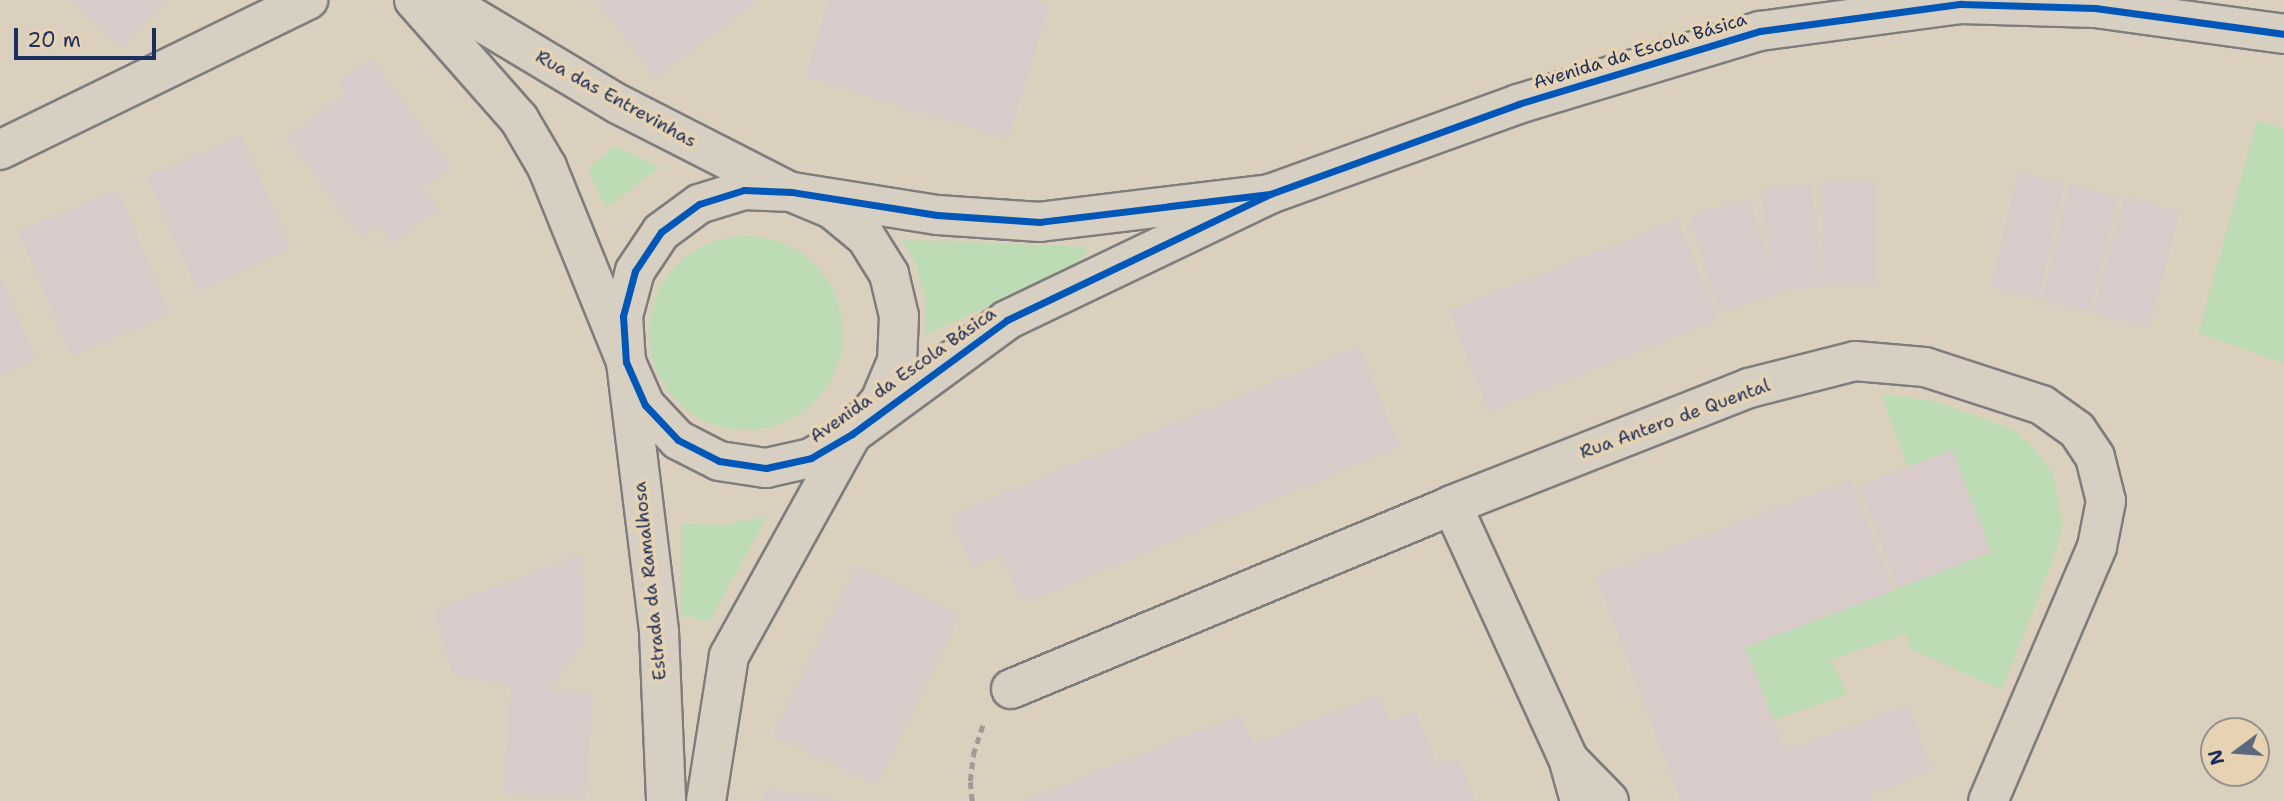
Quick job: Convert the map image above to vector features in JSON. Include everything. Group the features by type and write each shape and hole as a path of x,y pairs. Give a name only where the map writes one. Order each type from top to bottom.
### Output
{"street":[{"path":"0,150 308,0"},
{"path":"414,0 519,119 547,167 626,362"},
{"name":"Rua das Entrevinhas","path":"444,0 618,104 791,192"},
{"name":"Avenida da Escola Básica","path":"1270,194 1040,222 937,215 791,192 744,190 699,204 662,232 635,271 623,316 626,362 645,405 678,440 719,461 766,468 777,466 811,458 852,435 1007,320 1270,194 1518,104 1760,31 1961,4 2095,8 2284,34"},
{"name":"Avenida da Escola Básica","path":"791,192 832,209 866,237 889,274 899,316 897,361 880,401 852,435"},
{"name":"Rua Antero de Quental","path":"1011,689 1452,505 1749,388 1855,361 1925,367 2042,405 2077,430 2095,457 2106,501 2097,547 1988,801"},
{"name":"Estrada da Ramalhosa","path":"626,362 659,632 666,801"},
{"path":"706,801 729,656 852,435"},
{"path":"1452,505 1568,758 1580,801"},
{"path":"1568,758 1609,801"}],"path":[{"path":"972,801 970,781 973,755 985,719 1011,689"}],"green space":[{"path":"2257,121 2284,129 2284,363 2198,333"},
{"path":"615,146 660,167 606,208 588,169"},
{"path":"746,236 783,243 815,264 836,296 843,333 836,370 815,402 783,423 746,430 709,423 677,402 656,370 649,333 656,296 677,264 709,243"},
{"path":"902,240 1089,247 1079,263 926,335 926,300 915,262"},
{"path":"1881,394 1935,401 2014,430 2034,448 2052,472 2063,523 2056,551 2002,690 1908,648 1907,633 1831,660 1848,694 1774,720 1745,647 1991,552 1952,450 1908,467"},
{"path":"767,516 709,622 681,614 681,524 725,525"}],"building":[{"path":"70,0 166,0 122,47"},
{"path":"596,0 757,0 656,78"},
{"path":"829,0 1034,0 1049,5 1008,139 806,77"},
{"path":"371,58 451,167 423,188 438,208 392,243 379,226 362,239 287,137 346,93 338,82"},
{"path":"241,135 291,249 197,291 147,176"},
{"path":"2018,172 2064,183 2038,299 1991,288"},
{"path":"1822,180 1876,180 1876,286 1823,286"},
{"path":"1810,183 1823,286 1777,291 1778,294 1719,312 1690,216 1749,198 1772,274 1761,190"},
{"path":"2070,184 2118,196 2090,312 2042,301"},
{"path":"117,189 170,314 72,356 18,231"},
{"path":"2125,196 2180,211 2149,328 2093,313"},
{"path":"1678,220 1718,320 1489,412 1449,310"},
{"path":"0,275 36,360 0,376"},
{"path":"1359,347 1400,447 1022,604 1002,555 972,568 951,515"},
{"path":"1952,450 1991,552 1898,588 1859,486"},
{"path":"1851,480 1893,591 1745,647 1785,751 1908,705 1932,770 1870,794 1872,801 1681,801 1596,576"},
{"path":"582,554 584,642 550,689 593,692 585,799 504,793 511,687 452,672 434,610"},
{"path":"857,565 960,615 876,785 773,735"},
{"path":"1379,694 1390,722 1416,712 1437,765 1458,757 1475,801 1021,801 1241,715 1253,744"},
{"path":"766,789 837,799 837,801 764,801"}],"cycle path":[{"path":"1270,194 1040,222 937,215 791,192 744,190 699,204 661,232 635,271 623,316 626,362 645,405 678,440 719,461 766,468 811,458 852,434 1007,320 1270,194 1518,104 1760,31 1961,4 2095,8 2284,34"}]}
